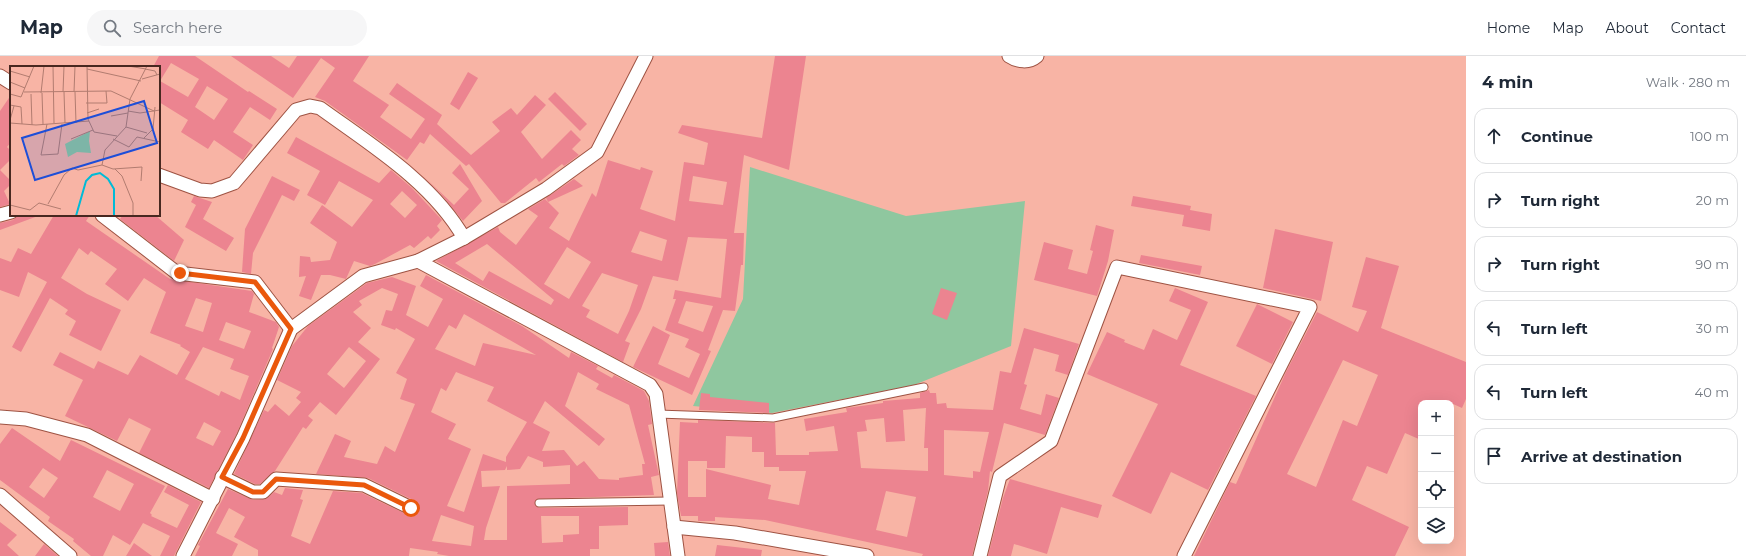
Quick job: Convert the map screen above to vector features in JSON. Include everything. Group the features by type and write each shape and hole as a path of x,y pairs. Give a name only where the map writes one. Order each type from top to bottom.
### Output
{"street":[{"path":"183,556 243,438 291,329 363,276 418,261 464,238 546,189 597,152 646,56"},
{"path":"1009,56 1016,60 1031,61 1037,56"},
{"path":"0,76 10,82"},
{"path":"160,175 200,190 212,191 234,183 296,110 310,106 320,108 400,166 454,219 464,238"},
{"path":"0,215 10,212"},
{"path":"103,216 177,273 255,282 291,329"},
{"path":"418,261 650,385 656,394 678,556"},
{"path":"980,556 1000,476 1051,441 1117,267 1310,307 1184,556"},
{"path":"0,417 26,419 87,435 213,499"},
{"path":"222,477 253,492 263,492 276,479 364,485 411,508"},
{"path":"0,495 70,556"},
{"path":"674,527 735,533 818,551 867,556"}],"lane":[{"path":"658,414 773,418 924,387"},
{"path":"539,503 670,501"}],"green space":[{"path":"750,167 906,216 1025,201 1011,346 914,385 772,413 693,406 743,299"}],"building":[{"path":"159,56 195,56 248,92 249,91 277,109 270,120 250,107 233,132 253,145 243,160 214,140 208,149 181,132 188,120 160,103 160,81 160,66 154,66","holes":["171,63 199,79 188,97 160,81","207,86 228,99 214,120 195,107"]},
{"path":"231,56 271,56 289,68 297,56 369,56 353,81 389,105 380,117 411,139 425,119 389,94 397,83 442,115 437,124 471,155 500,131 492,122 511,108 517,115 535,95 546,105 521,132 542,159 571,130 581,140 572,149 579,155 564,166 562,164 539,182 536,178 505,203 501,203 469,164 466,166 430,134 424,144 420,142 407,160 325,101 315,97 335,68 321,58 293,98"},
{"path":"775,56 806,56 789,170 744,155 734,233 744,233 743,265 741,265 735,311 723,310 708,350 711,351 692,395 633,367 653,326 670,335 658,364 689,378 700,354 685,347 689,339 665,330 676,299 673,299 675,290 721,298 727,239 688,237 678,281 653,276 641,309 625,341 630,343 623,362 436,261 498,227 500,232 516,245 538,216 528,209 545,199 559,213 549,228 569,241 592,193 596,197 608,160 640,170 641,167 653,171 640,209 675,221 684,162 704,165 708,143 678,133 682,125 762,138","holes":["693,176 727,182 723,205 689,201","640,231 667,240 662,261 631,252","487,244 554,300 551,305 489,271 483,281 455,263","567,247 591,262 569,299 544,284","602,273 638,285 629,311 618,334 586,317 590,310 582,306","686,301 713,306 703,332 678,323"]},
{"path":"468,72 478,78 459,110 450,104"},
{"path":"555,92 587,124 580,131 548,99"},
{"path":"10,96 10,143 7,147 10,150 10,160 0,170 0,111"},
{"path":"296,137 379,183 391,170 412,188 442,220 437,226 440,230 431,239 428,236 414,248 410,245 370,266 354,261 346,279 330,275 321,275 311,300 299,296 306,276 299,277 300,256 310,257 311,262 330,260 337,242 310,223 322,205 352,227 373,200 339,181 325,205 307,195 320,171 287,153","holes":["402,191 417,205 405,218 390,204"]},
{"path":"460,164 482,201 463,221 441,194 423,176 454,205 469,189 452,173"},
{"path":"0,170 10,180 10,185 4,191 10,204 0,207"},
{"path":"272,176 300,190 294,201 282,195 253,253 251,274 242,272 245,229"},
{"path":"574,179 583,186 548,202 546,198"},
{"path":"194,196 212,202 203,219 234,238 226,251 185,227 196,205 191,202"},
{"path":"1133,196 1191,206 1190,210 1212,214 1210,231 1182,226 1184,215 1131,206"},
{"path":"17,216 38,216 0,230 0,223 13,220"},
{"path":"53,216 89,216 86,221 170,279 252,291 254,294 249,312 276,322 279,327 272,348 273,349 236,435 209,488 139,453 151,429 129,418 117,441 65,416 83,380 53,365 60,352 94,369 98,361 128,375 140,355 177,375 190,352 180,346 181,345 150,333 166,292 144,278 128,301 105,284 117,269 91,251 88,255 79,248 61,278 87,294 121,310 101,351 69,335 76,321 65,314 68,310 50,298 21,352 12,347 47,282 28,272 19,297 0,290 0,258 11,262 18,248 31,254","holes":["196,298 212,303 203,332 185,326","226,322 251,331 244,349 219,340","203,347 234,359 230,369 249,376 240,400 221,391 219,396 185,379","204,422 221,431 213,446 196,438"]},
{"path":"122,216 156,216 184,240 174,261 120,219"},
{"path":"1096,225 1114,230 1108,261 1097,296 1034,280 1044,242 1073,250 1068,269 1087,274 1093,251 1090,250"},
{"path":"1275,229 1333,242 1321,301 1263,288"},
{"path":"1141,255 1202,266 1200,275 1139,263"},
{"path":"1366,257 1399,266 1381,328 1466,362 1466,399 1462,408 1454,404 1454,400 1418,400 1418,439 1405,433 1387,474 1367,466 1352,500 1409,527 1395,556 1194,556 1230,482 1236,484 1286,372 1317,312 1358,332 1367,311 1352,307","holes":["1343,360 1378,375 1357,426 1343,420 1316,487 1287,474"]},
{"path":"426,275 522,326 569,358 571,352 598,366 596,369 612,378 614,375 644,391 649,401 652,424 648,425 659,475 651,477 654,495 536,499 535,505 539,508 628,507 628,525 599,526 599,549 590,549 590,556 449,556 437,554 438,552 410,548 409,556 258,556 258,550 234,537 245,517 229,508 216,533 238,544 232,556 195,556 200,546 198,545 228,489 253,500 266,499 274,492 282,495 285,488 303,490 300,499 303,500 291,536 310,544 333,491 362,493 408,515 415,515 418,512 419,507 415,501 368,478 316,474 335,434 351,441 344,457 377,464 385,446 395,452 415,404 400,399 407,379 396,373 415,339 396,328 395,330 381,325 386,310 392,311 398,294 382,288 359,301 362,305 353,312 371,328 358,342 380,359 352,395 336,415 320,402 308,416 313,420 306,429 303,427 275,471 260,484 255,484 234,474 264,410 268,412 275,404 289,416 301,402 296,398 301,392 277,380 292,346 308,326 367,283 392,277 416,286 406,315 428,327 443,299 420,286","holes":["464,314 536,355 483,343 475,366 435,349 449,325 456,329","349,347 366,361 344,388 327,374","456,372 494,387 487,401 527,422 506,457 506,462 483,454 464,512 447,506 471,449 448,439 456,424 431,412 441,388 446,391","578,372 599,384 596,389 629,405 645,464 642,464 643,475 619,478 619,480 599,479 584,461 577,466 564,450 542,451 550,432 533,423 545,401 599,446 605,439 565,406","528,456 543,462 543,467 570,465 570,484 507,486 507,540 484,540 486,528 500,486 482,487 481,471 505,470 507,466 507,470 520,469","441,515 474,526 471,546 432,541","541,516 579,516 579,534 563,535 563,542 542,543"]},
{"path":"941,288 957,293 947,320 932,314"},
{"path":"1175,288 1208,302 1180,365 1256,396 1208,490 1171,472 1151,514 1112,496 1158,404 1087,374 1107,332 1125,340 1124,342 1144,350 1153,329 1177,340 1191,310 1169,301"},
{"path":"1257,304 1293,322 1272,364 1236,346"},
{"path":"1024,328 1079,344 1068,375 1055,371 1059,355 1034,348 1024,384 1027,385 1020,409 1041,415 1046,394 1059,398 1045,435 1004,423 992,472 990,471 988,491 972,556 922,556 923,554 765,520 715,517 715,521 698,521 698,516 681,516 677,493 680,422 698,423 698,420 775,423 776,455 809,455 809,452 838,451 834,426 806,431 804,419 847,412 846,408 883,403 883,401 920,398 920,393 929,390 930,393 936,393 937,404 946,403 947,408 993,410 1000,371 1011,373","holes":["926,408 924,448 928,448 928,471 861,468 857,432 867,431 865,420 884,418 886,442 905,441 903,410","944,430 989,432 980,472 973,471 973,478 944,475","726,436 752,437 752,452 764,452 764,467 779,467 779,471 806,471 799,505 768,499 771,485 706,469 706,497 688,497 688,461 707,461 707,468 725,468","886,491 916,497 907,537 876,530"]},
{"path":"701,393 710,394 710,397 769,403 769,413 699,410"},
{"path":"12,428 60,461 71,440 165,486 150,513 152,515 151,516 177,528 189,505 164,492 168,485 201,502 174,556 160,556 170,536 143,523 130,545 113,535 103,556 91,556 73,541 74,539 48,521 50,517 0,480 0,444","holes":["43,468 58,478 44,498 29,487","107,470 134,484 120,511 93,497"]},
{"path":"1010,479 1102,505 1098,518 1061,507 1047,554 1014,544 1011,556 988,556 1003,498"},
{"path":"0,522 17,535 7,545 19,556 0,556"},
{"path":"668,542 670,556 655,556 654,543"},
{"path":"134,543 152,556 126,556"},
{"path":"44,544 58,556 35,556"},
{"path":"717,545 762,550 761,556 715,556"}],"route":[{"path":"180,273 255,282 291,329 243,438 222,477 242,485 253,492 263,492 276,479 364,485 411,508"}]}
